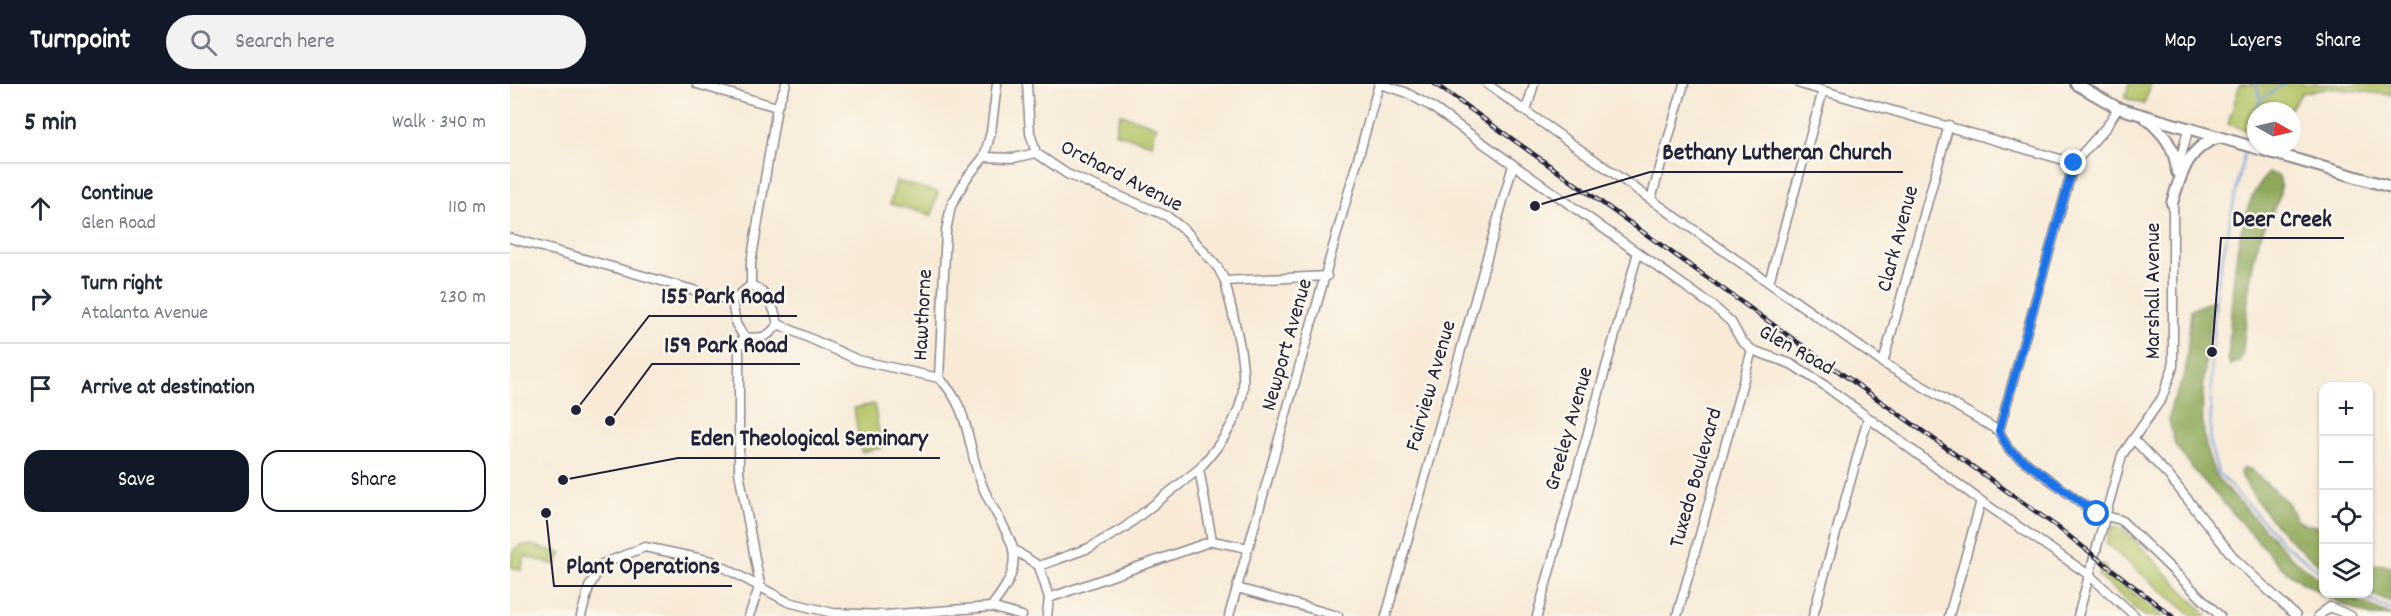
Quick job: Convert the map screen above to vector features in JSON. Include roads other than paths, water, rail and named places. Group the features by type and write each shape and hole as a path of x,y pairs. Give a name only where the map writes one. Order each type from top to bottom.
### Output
{"main road":[{"path":"2076,84 2118,108 2391,187"},
{"path":"2142,115 2170,142 2176,157 2177,172"},
{"path":"2172,203 2181,175 2193,152 2221,137"}],"street":[{"path":"697,84 777,107"},
{"path":"732,301 751,285 751,263 777,107 786,84"},
{"name":"Hawthorne","path":"997,84 991,132 984,157 966,179 951,206 946,231 939,378 953,392 964,417 982,485 1013,549"},
{"path":"1025,84 1030,133 1036,153"},
{"name":"Glen Road","path":"1379,84 1406,92 1432,107 1713,306 1731,322 1741,340 1752,350 1799,368 1981,501 2089,575 2135,616"},
{"name":"Newport Avenue","path":"1229,616 1379,84"},
{"name":"Glen Road","path":"1487,84 1883,363 1999,431 2009,450 2095,513 2121,520 2220,616"},
{"path":"1526,111 1534,84"},
{"path":"1651,199 1684,84"},
{"path":"1800,84 1949,125 2074,163"},
{"path":"1769,282 1823,91"},
{"path":"1999,431 2074,163 2107,126 2118,108"},
{"name":"Clark Avenue","path":"1883,363 1949,125"},
{"name":"Marshall Avenue","path":"2078,616 2122,455 2162,398 2173,368 2172,203 2177,172 2189,127"},
{"name":"Orchard Avenue","path":"984,157 1014,158 1036,153 1067,174 1167,216 1187,232 1218,268 1225,281"},
{"name":"Fairview Avenue","path":"1386,616 1513,165"},
{"path":"510,238 732,301"},
{"name":"Greeley Avenue","path":"1537,616 1638,252"},
{"path":"1039,566 1089,548 1124,528 1199,469 1225,437 1242,397 1241,364 1225,281 1326,276"},
{"path":"744,337 759,339 770,335 778,324 774,306 757,288 751,285"},
{"path":"732,301 736,324 744,337"},
{"path":"778,324 858,360 939,378"},
{"path":"744,337 739,347 739,472 760,585 749,616"},
{"name":"Tuxedo Boulevard","path":"1677,616 1752,350"},
{"path":"1814,616 1868,418"},
{"path":"2133,439 2169,476 2235,559 2296,616"},
{"path":"1199,469 1212,541"},
{"path":"1949,616 1981,501"},
{"path":"1049,598 1212,541 1248,548"},
{"path":"581,616 589,587 602,564 645,547 712,561 788,602 855,616 991,607 1022,616"},
{"path":"991,607 1010,582 1013,549 1039,566 1049,598 1047,616"},
{"path":"1237,588 1338,616"},
{"path":"2318,616 2330,607 2351,616"}],"waterway":[{"path":"2256,84 2260,98"},
{"path":"2259,102 2284,84"},
{"path":"2245,149 2217,284 2212,352 2210,444 2218,473 2283,543 2319,571"},
{"path":"2365,598 2391,610"}],"railway":[{"path":"1435,84 2056,526 2172,616"}],"place":[{"name":"Bethany Lutheran Church","path":"1535,206"},
{"name":"Deer Creek","path":"2212,352"},
{"name":"155 Park Road","path":"576,410"},
{"name":"159 Park Road","path":"610,421"},
{"name":"Eden Theological Seminary","path":"563,480"},
{"name":"Plant Operations","path":"546,513"}]}
